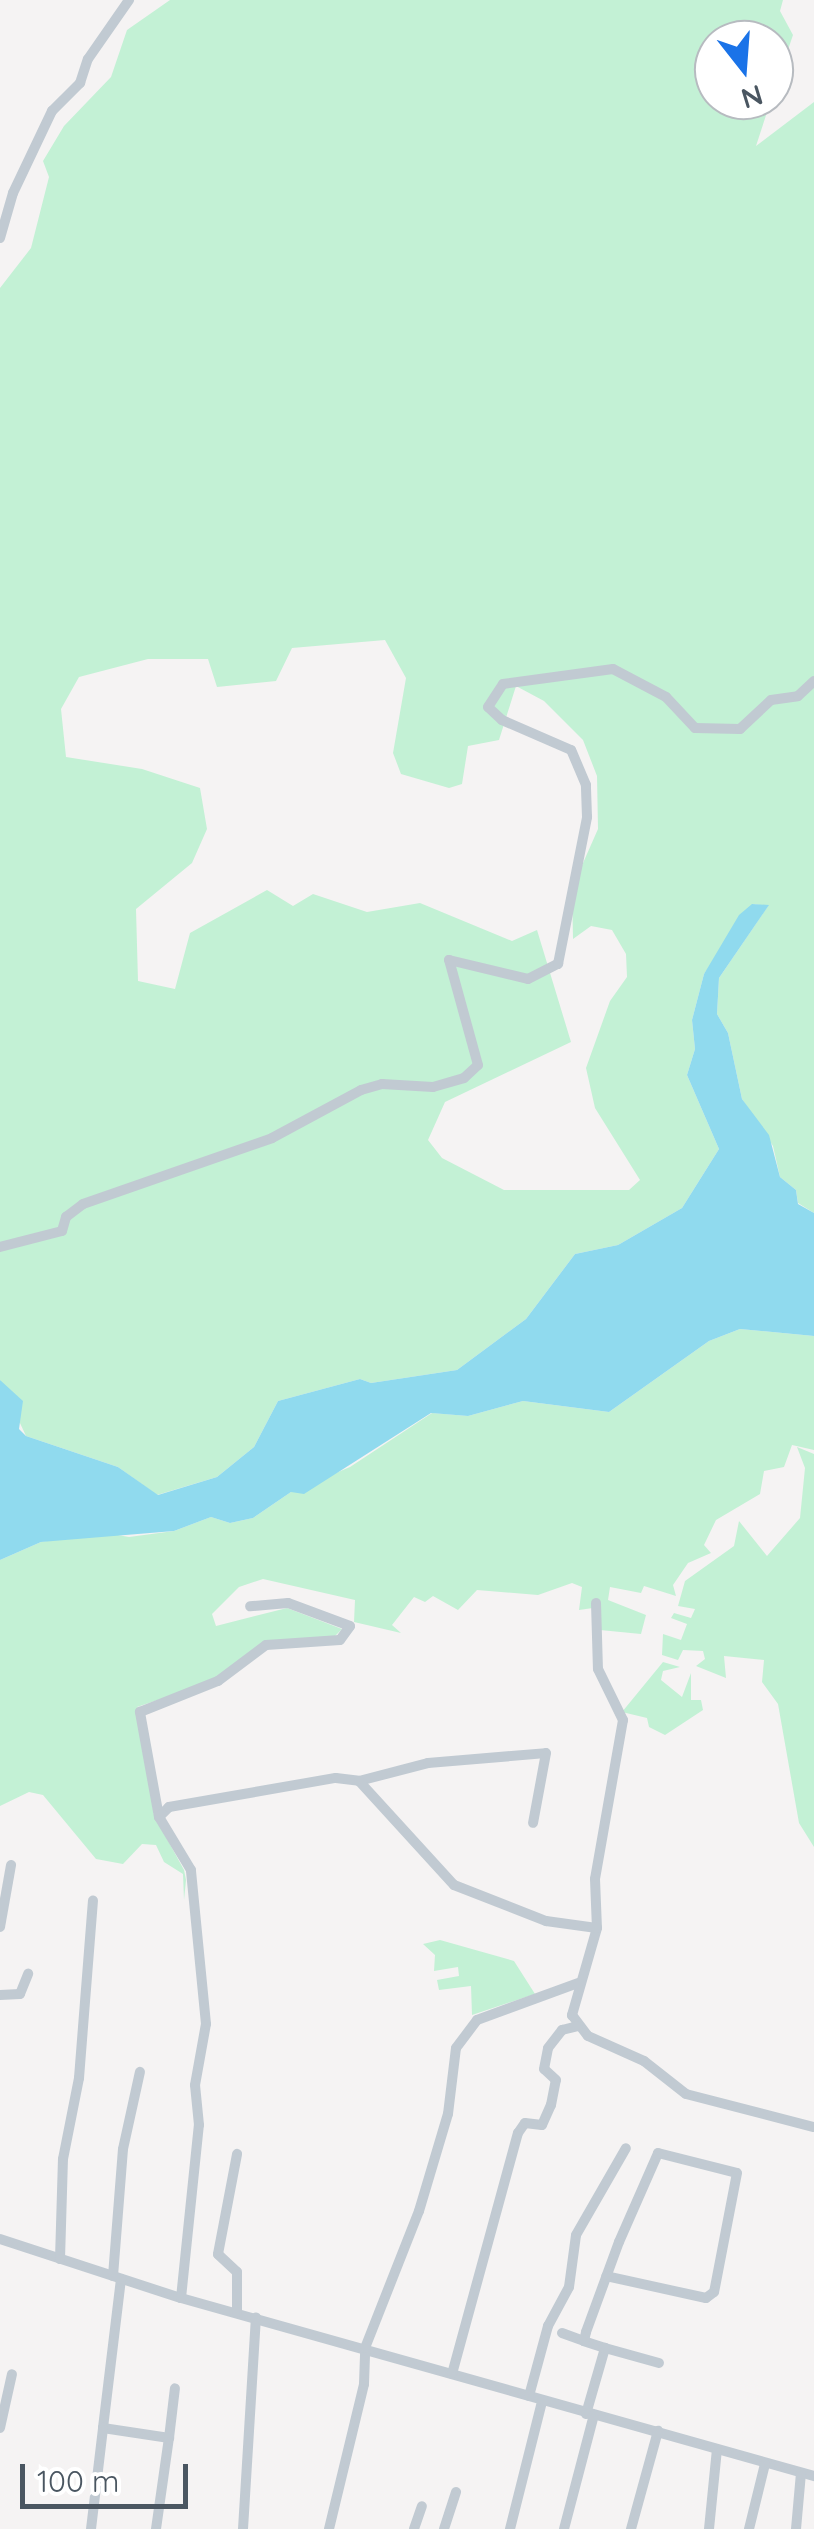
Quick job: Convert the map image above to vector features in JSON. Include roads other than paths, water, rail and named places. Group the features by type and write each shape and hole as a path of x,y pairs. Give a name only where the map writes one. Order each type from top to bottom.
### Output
{"street":[{"path":"0,238 13,193 52,111 80,83 88,59 128,0"},
{"path":"0,1247 62,1231 66,1217 83,1204 272,1138 361,1090 382,1084 433,1087 464,1078 478,1065 450,960 528,978 558,964 587,817 586,785 571,750 502,720 488,707 503,684 613,669 666,697 695,728 740,729 771,700 798,696 814,681"},
{"path":"180,2298 206,2024 191,1870 160,1817 140,1712 218,1681 266,1644 340,1640 350,1626 288,1603 250,1606"},
{"path":"578,2026 572,2004 597,1928 595,1879 624,1720 598,1669 596,1603"},
{"path":"160,1817 169,1806 336,1778 359,1781 428,1763 546,1753 534,1823"},
{"path":"359,1781 454,1885 546,1921 597,1928"},
{"path":"0,1927 10,1865"},
{"path":"60,2259 63,2159 79,2078 93,1901"},
{"path":"0,1995 20,1994 28,1974"},
{"path":"329,2529 364,2384 364,2348 419,2211 448,2114 456,2048 477,2020 578,1983"},
{"path":"452,2374 518,2134 526,2122 542,2125 552,2105 556,2080 544,2069 548,2048 562,2030 578,2026 644,2061 686,2094 814,2127"},
{"path":"90,2529 117,2277 123,2149 140,2072"},
{"path":"529,2396 548,2326 569,2287 576,2235 626,2148"},
{"path":"237,2154 218,2254 236,2272 237,2312"},
{"path":"584,2341 606,2276 658,2154 737,2172 714,2292 706,2298 606,2276"},
{"path":"0,2239 180,2298 814,2476"},
{"path":"243,2529 256,2317"},
{"path":"562,2334 660,2363"},
{"path":"564,2529 605,2348"},
{"path":"0,2428 12,2374"},
{"path":"156,2529 175,2388"},
{"path":"510,2529 542,2402"},
{"path":"103,2428 169,2438"},
{"path":"631,2529 658,2431"},
{"path":"710,2529 717,2449"},
{"path":"748,2529 765,2464"},
{"path":"796,2529 800,2472"},
{"path":"444,2529 456,2492"},
{"path":"414,2529 422,2506"}],"water":[{"path":"752,904 769,905 719,978 717,1014 728,1033 742,1099 769,1135 780,1177 796,1190 798,1204 814,1213 814,1336 740,1329 709,1341 609,1412 523,1401 468,1416 431,1413 304,1494 291,1492 253,1518 230,1523 211,1517 174,1531 41,1542 0,1560 0,1380 23,1401 19,1429 26,1436 118,1467 158,1495 217,1477 254,1447 278,1401 360,1379 371,1383 457,1370 526,1319 575,1254 618,1245 682,1208 719,1149 687,1075 695,1049 692,1020 704,974 739,915"}]}
